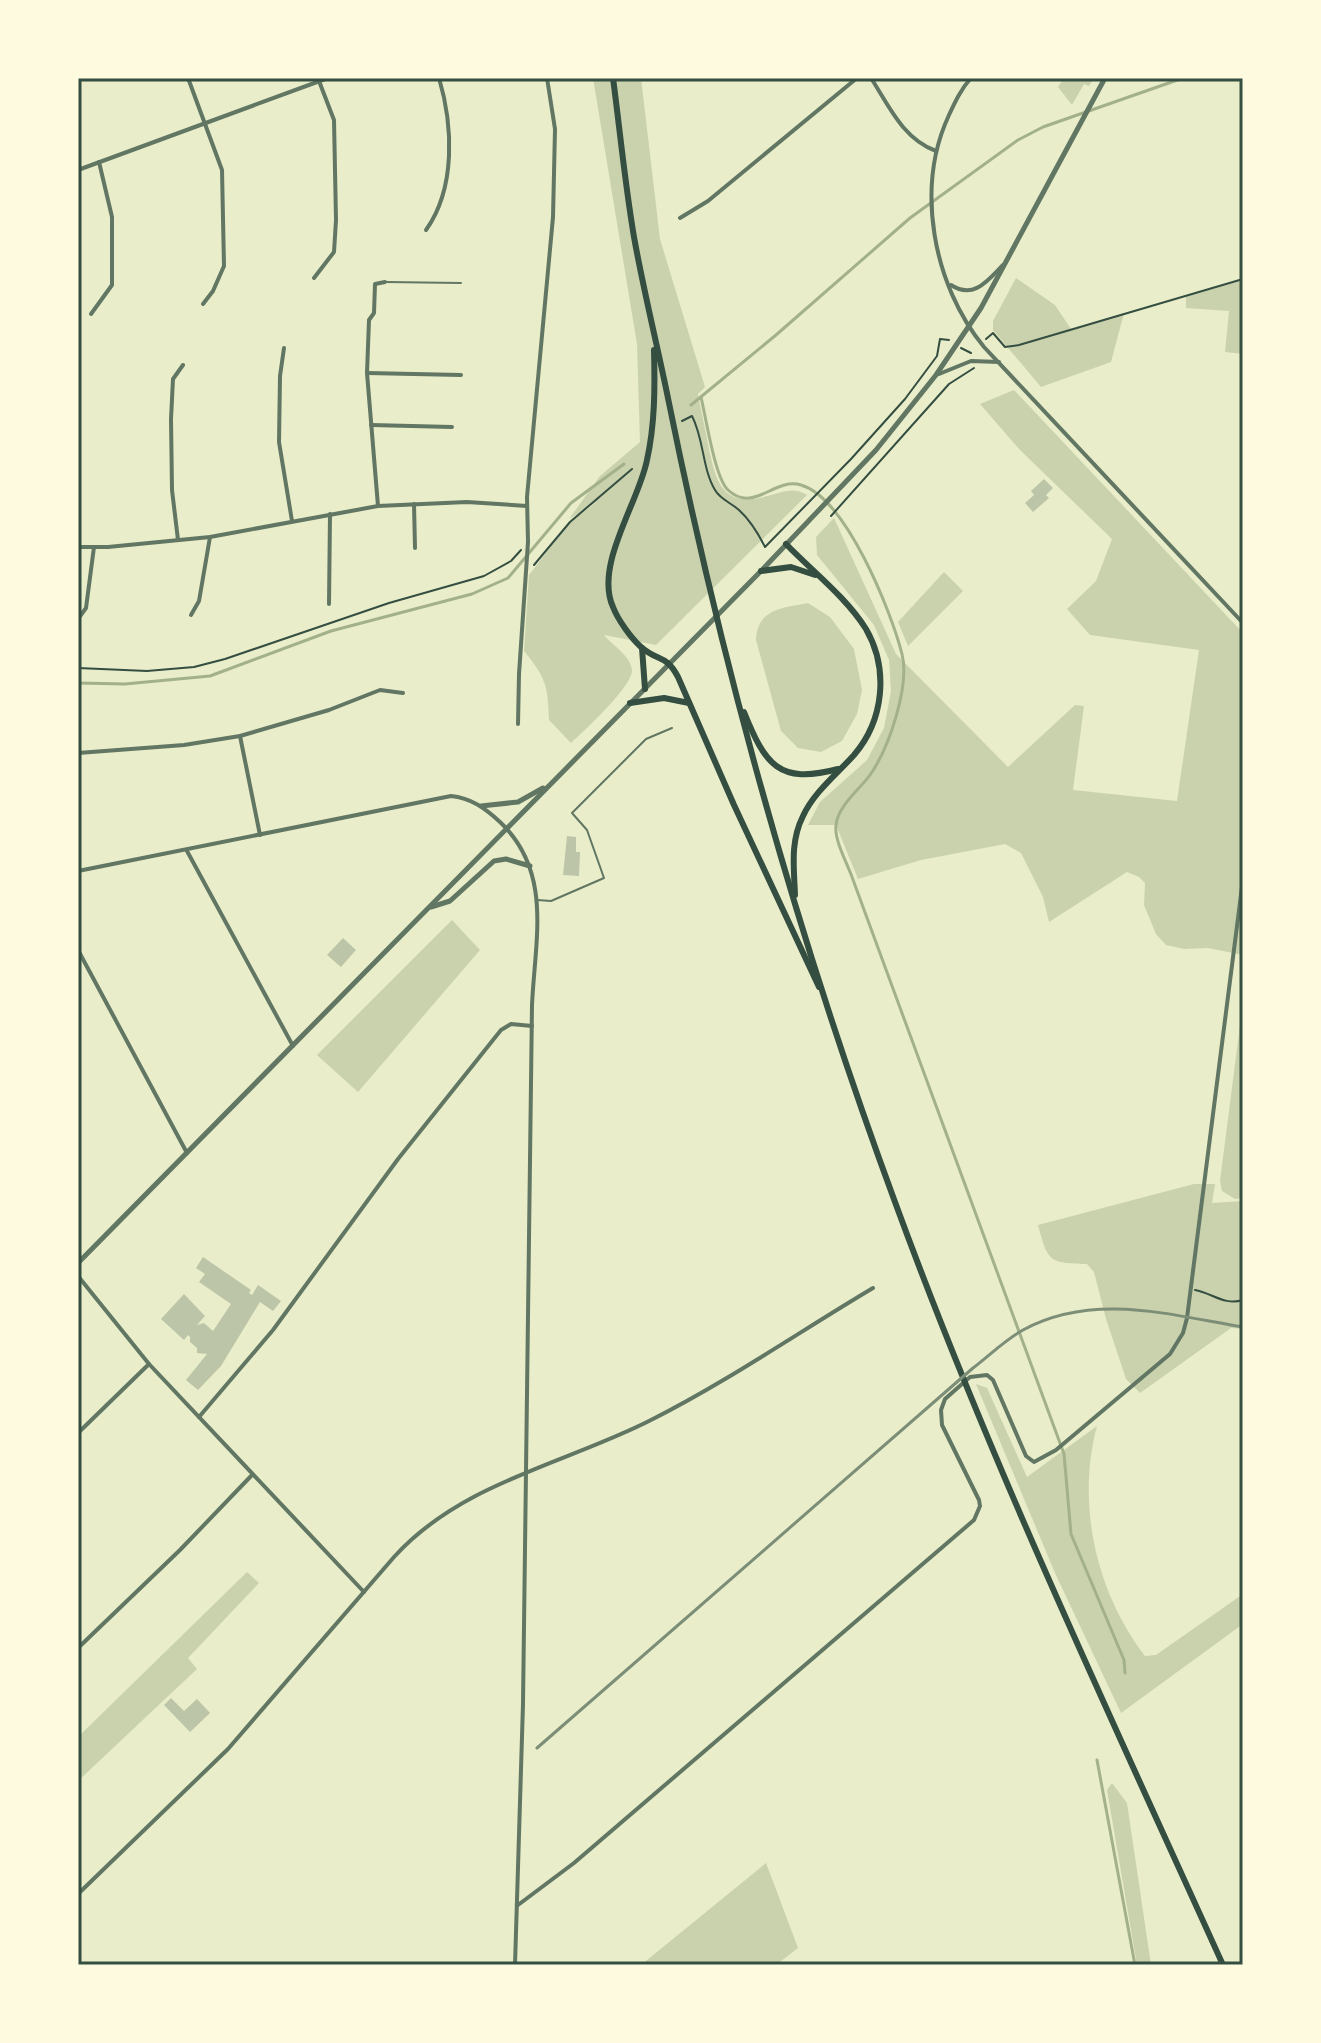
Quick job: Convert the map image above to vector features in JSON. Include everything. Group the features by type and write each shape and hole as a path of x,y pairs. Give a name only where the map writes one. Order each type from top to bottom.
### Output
{"main road":[{"path":"613,78 634,235 707,583 766,810 829,1009 907,1236 973,1403 1223,1965"},
{"path":"653,334 654,416 647,463 613,554 607,589 613,607 642,648 670,662 829,1009"},
{"path":"786,544 854,613 876,651 881,676 876,716 869,734 814,798 797,830 792,861 796,906"},
{"path":"761,571 791,567 818,576"},
{"path":"642,648 645,689"},
{"path":"735,690 758,747 777,767 804,776 840,769"},
{"path":"630,703 664,698 689,703"}],"street":[{"path":"188,78 222,170 226,238 224,266 213,291 203,304"},
{"path":"78,170 328,78"},
{"path":"426,230 446,192 448,137 445,97 439,78"},
{"path":"518,724 528,543 527,506 553,217 555,129 547,78"},
{"path":"680,218 708,201 857,78"},
{"path":"871,78 906,132 915,142 936,151"},
{"path":"971,78 948,117 936,151 931,196 936,238 949,283 969,327 999,363 1243,623"},
{"path":"78,1263 761,571 876,450 936,375 969,327 1105,78"},
{"path":"314,278 334,252 336,220 334,120 319,81"},
{"path":"91,314 112,285 112,217 99,162"},
{"path":"949,283 957,289 972,291 983,285 1005,263"},
{"path":"378,506 367,373 369,320 374,313 375,284 385,282"},
{"path":"284,348 280,376 279,442 292,521"},
{"path":"936,375 971,361 999,363"},
{"path":"178,540 172,490 171,419 173,379 183,365"},
{"path":"367,373 461,375"},
{"path":"371,425 452,427"},
{"path":"78,547 210,537 378,506 467,502 527,506"},
{"path":"414,504 415,548"},
{"path":"329,604 330,514"},
{"path":"191,615 199,601 210,537"},
{"path":"78,619 86,608 94,547"},
{"path":"78,753 184,745 240,736 329,710 380,690 403,693"},
{"path":"240,736 260,835"},
{"path":"481,806 518,802 551,783"},
{"path":"78,871 451,796 464,797 481,806 507,828 519,843 535,877 523,1716 515,1965"},
{"path":"186,850 293,1046"},
{"path":"427,909 450,901 500,858 530,866"},
{"path":"517,1906 574,1863 974,1520 980,1506 979,1500 942,1425 941,1410 945,1399 970,1377 987,1375 993,1380 1026,1456 1034,1462 1056,1450 1170,1354 1185,1325 1191,1289 1243,879"},
{"path":"78,950 187,1153"},
{"path":"199,1417 273,1330 398,1159 501,1030 511,1024 532,1026"},
{"path":"78,1276 149,1364 364,1592"},
{"path":"78,1894 228,1749 410,1539 438,1517 526,1470 650,1420 731,1375 873,1288"},
{"path":"78,1433 149,1364"},
{"path":"78,1648 180,1550 252,1475"}],"lane":[{"path":"385,282 461,283"},
{"path":"537,900 551,901 604,878 587,830 572,813 646,739 672,728"}],"path":[{"path":"982,343 993,333 1005,347 1019,345 1243,279"},
{"path":"681,421 692,416 717,494 750,522 765,547 820,492 921,379 937,356 940,339"},
{"path":"831,516 949,384 972,368"},
{"path":"525,576 570,522 632,469"},
{"path":"78,668 147,671 194,667 225,659 389,603 484,576 511,561 528,543"},
{"path":"1191,1289 1219,1300 1235,1303 1243,1300"}],"green space":[{"path":"593,78 641,78 660,239 705,387 698,394 719,482 732,496 742,499 755,499 789,490 807,495 656,645 604,635 628,660 632,670 630,677 607,708 571,743 549,720 544,683 524,651 529,575 570,522 597,502 569,519 600,476 640,442 637,344"},
{"path":"1064,78 1094,78 1089,86 1084,84 1072,105 1058,87"},
{"path":"1016,278 1055,305 1071,329 1124,313 1111,362 1041,387 993,330 993,321"},
{"path":"1243,280 1243,354 1225,352 1229,311 1186,308 1186,296"},
{"path":"1014,390 1243,633 1243,955 1208,948 1184,949 1166,945 1156,934 1144,905 1145,883 1127,872 1049,922 1043,897 1021,853 1005,844 921,860 858,879 836,825 808,825 820,802 867,760 884,728 891,691 889,660 874,625 817,555 816,537 834,518 896,654 1008,767 1075,705 1084,706 1073,790 1177,801 1199,650 1090,635 1067,609 1096,581 1112,539 1020,450 980,404"},
{"path":"944,572 963,591 908,646 898,622"},
{"path":"808,603 830,617 854,649 862,690 857,714 842,741 821,752 798,748 781,731 756,640 757,630 766,616 780,609"},
{"path":"452,920 480,950 358,1092 317,1055"},
{"path":"1243,1002 1243,1198 1235,1199 1222,1191 1220,1181"},
{"path":"1194,1184 1215,1184 1212,1203 1243,1201 1243,1329 1231,1328 1140,1393 1126,1379 1094,1272 1087,1264 1065,1263 1052,1258 1038,1225"},
{"path":"976,1384 987,1388 1027,1477 1097,1426 1089,1486 1095,1546 1114,1604 1145,1656 1156,1655 1243,1594 1243,1624 1121,1713 1055,1573"},
{"path":"247,1572 259,1583 188,1658 197,1669 78,1781 78,1737"},
{"path":"1112,1783 1127,1803 1151,1965 1137,1965 1107,1790"},
{"path":"766,1863 798,1948 776,1965 641,1965"}],"building":[{"path":"1044,479 1053,488 1046,495 1049,498 1033,512 1025,503 1034,495 1031,491"},
{"path":"567,836 576,837 576,852 580,852 579,876 563,875"},
{"path":"343,938 356,950 341,967 327,955"},
{"path":"203,1257 251,1290 249,1293 252,1295 258,1285 281,1301 273,1311 260,1302 221,1366 198,1390 186,1380 207,1354 197,1353 188,1335 184,1340 161,1319 184,1294 205,1316 197,1325 204,1323 213,1331 231,1304 199,1282 205,1274 196,1268"},
{"path":"171,1698 184,1711 197,1699 210,1713 190,1732 164,1705"}],"waterway":[{"path":"691,405 910,218 1018,140 1043,127 1183,78"},
{"path":"701,397 715,461 728,490 747,498 791,484 801,485 818,494 850,533 864,558 896,635 904,667 896,716 877,763 841,811 836,825 837,837 1064,1454 1071,1534 1124,1660 1125,1673"},
{"path":"78,683 125,684 210,676 331,631 472,594 508,578 571,503 624,464"},
{"path":"1097,1760 1135,1965"}],"railway":[{"path":"537,1748 973,1368 1023,1330 1050,1318 1104,1309 1160,1313 1243,1327"}]}
